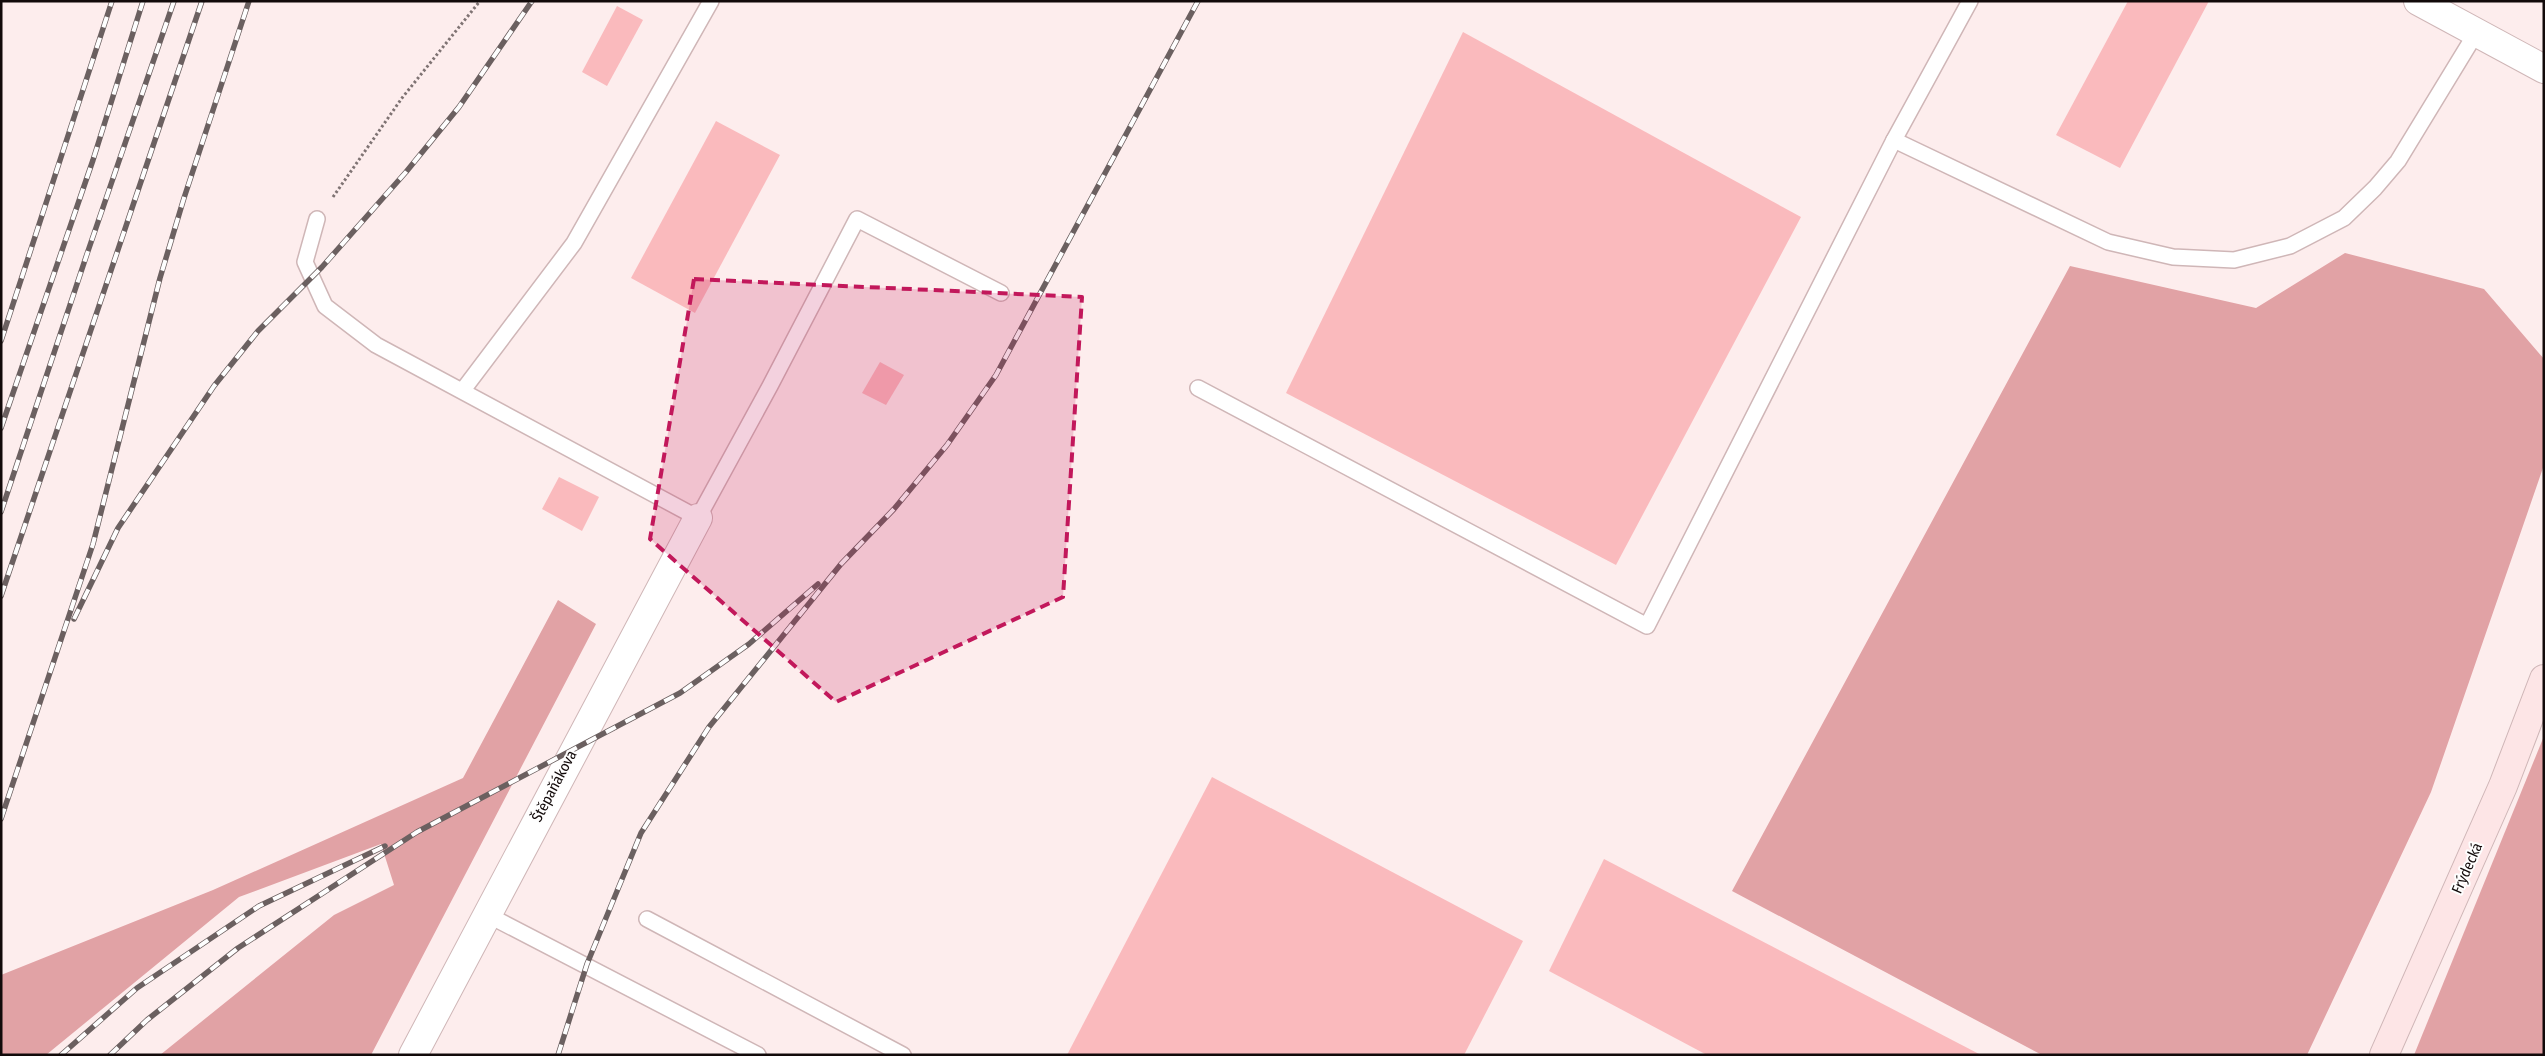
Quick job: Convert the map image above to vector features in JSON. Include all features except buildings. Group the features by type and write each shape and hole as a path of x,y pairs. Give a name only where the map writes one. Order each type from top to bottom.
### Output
{"main road":[{"name":"Frýdecká","path":"2384,1055 2503,786 2544,679"}],"street":[{"path":"2418,1 2544,69"},
{"name":"Štěpaňákova","path":"413,1055 486,914 698,518"}],"lane":[{"path":"463,390 574,243 711,1"},
{"path":"1198,388 1647,626 1894,140 1970,1"},
{"path":"1894,140 2108,242 2172,257 2234,260 2290,246 2344,218 2376,188 2398,161 2476,33"},
{"path":"317,219 305,262 325,306 376,345 463,390 698,518 770,386 857,219 1001,294"},
{"path":"486,914 758,1055"},
{"path":"648,919 903,1055"}],"path":[{"path":"317,219 402,98 480,1"}],"highlighted area":[{"path":"694,279 1082,297 1063,597 836,702 650,539"}],"shaded area":[{"path":"2345,253 2484,289 2544,359 2544,465 2431,792 2307,1055 2042,1055 1732,891 2070,266 2256,308"},
{"path":"558,600 596,624 371,1055 160,1055 334,915 394,885 381,844 239,897 46,1055 1,1055 1,975 213,890 463,778"},
{"path":"2544,736 2544,1055 2414,1055"}],"railway":[{"path":"1,341 112,1"},
{"path":"1,428 93,160 143,1"},
{"path":"1,512 174,1"},
{"path":"1,596 202,1"},
{"path":"1,819 93,544 160,278 184,198 249,1"},
{"path":"74,619 118,528 214,386 258,331 322,267 406,172 459,107 532,1"},
{"path":"558,1055 587,964 641,833 709,727 841,564 894,509 947,445 996,375 1198,1"},
{"path":"110,1055 147,1020 238,948 417,832 680,693 749,644 818,584"},
{"path":"61,1055 137,988 259,906 385,846"}]}
